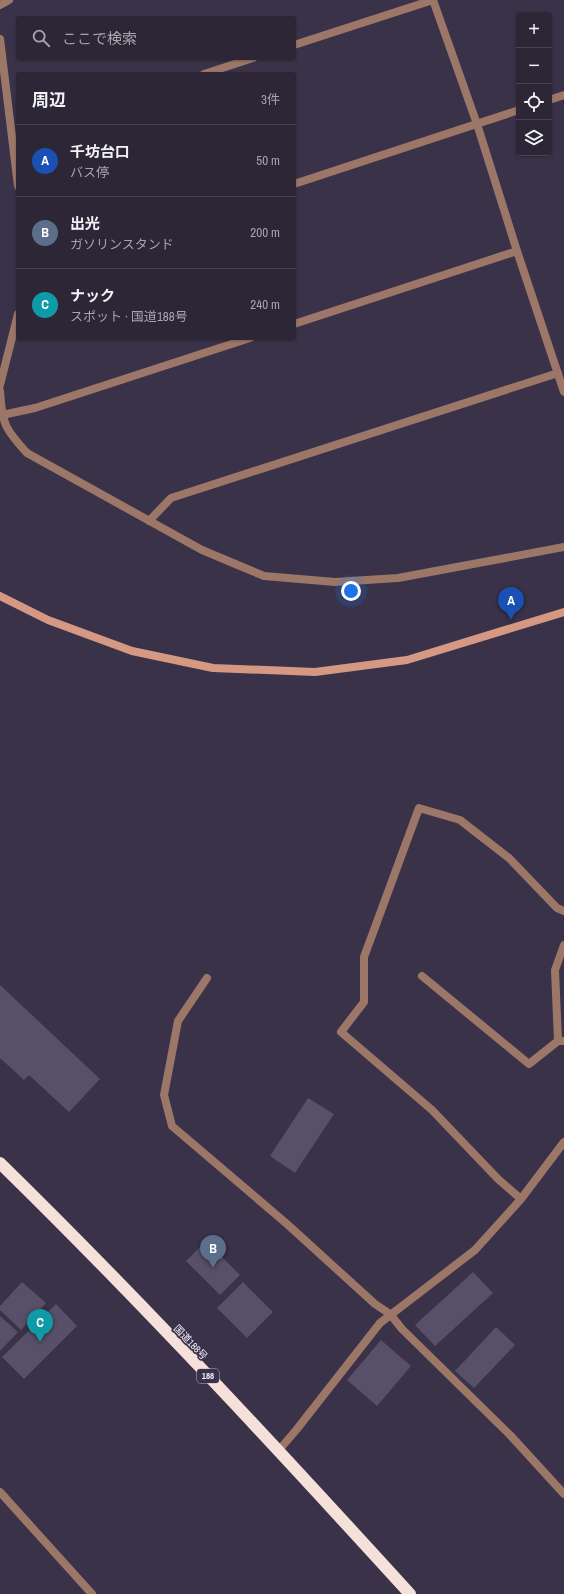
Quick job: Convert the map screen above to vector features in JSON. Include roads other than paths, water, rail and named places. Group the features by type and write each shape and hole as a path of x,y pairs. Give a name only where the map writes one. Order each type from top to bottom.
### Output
{"highway":[{"name":"国道188号","path":"0,1163 57,1219 279,1450 410,1594"}],"street":[{"path":"0,5 9,0"},
{"path":"296,44 433,0 477,124 564,392"},
{"path":"0,39 15,132 16,150"},
{"path":"210,72 247,60"},
{"path":"552,99 564,94"},
{"path":"296,183 516,111"},
{"path":"296,323 517,251"},
{"path":"0,385 16,322"},
{"path":"2,415 35,408 244,340"},
{"path":"149,521 171,498 558,373"},
{"path":"0,391 2,415 10,434 27,453 202,550 264,576 335,582 398,578 564,547"},
{"path":"0,596 48,620 132,651 214,668 314,672 408,660 564,612"},
{"path":"521,1199 498,1179 432,1110 341,1032 364,1002 364,957 419,808 460,820 509,858 558,908 564,911"},
{"path":"422,976 530,1064 561,1041 555,970 564,945"},
{"path":"207,978 178,1021 164,1095 172,1126 287,1224 375,1304 390,1314 402,1329 510,1435 564,1494"},
{"path":"279,1450 380,1323 474,1250 521,1199 564,1142"},
{"path":"0,1492 92,1594"}],"place":[{"name":"千坊台口","path":"511,620"},
{"name":"出光","path":"213,1268"},
{"name":"ナック","path":"40,1342"}]}
